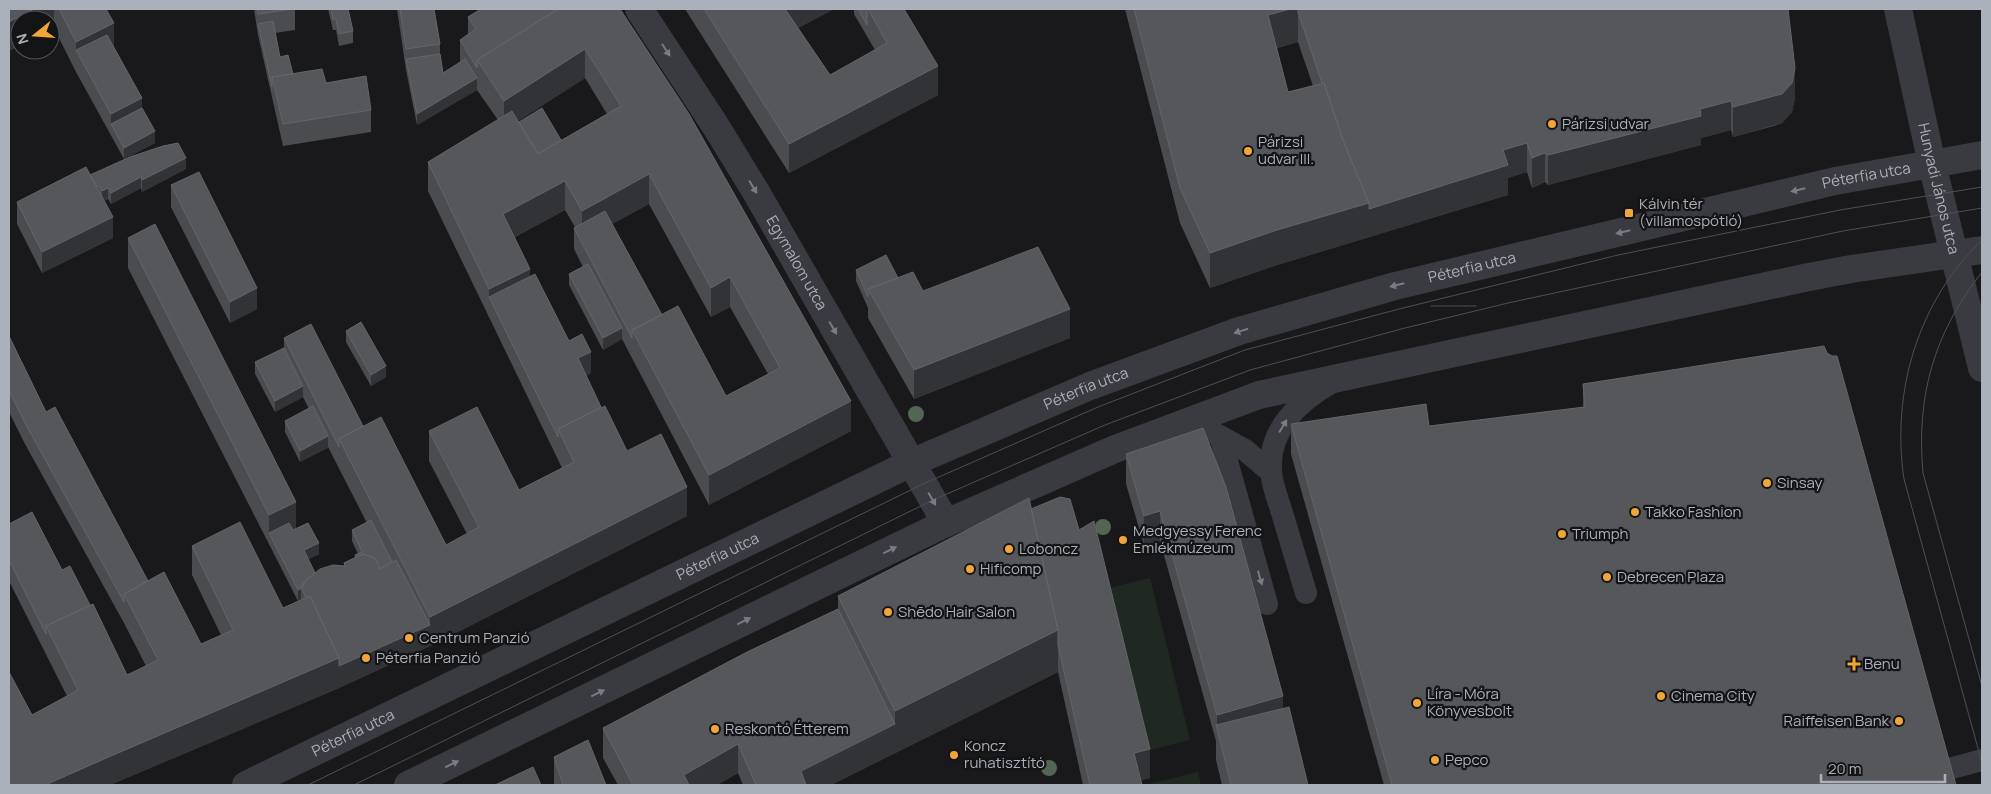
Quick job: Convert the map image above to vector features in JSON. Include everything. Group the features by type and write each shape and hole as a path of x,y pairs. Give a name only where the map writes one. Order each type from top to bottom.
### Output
{"street":[{"name":"Egymalom utca","path":"639,9 715,125 756,192 946,523"},
{"name":"Hunyadi János utca","path":"1898,9 1932,164 1982,368"},
{"name":"Péterfia utca","path":"246,785 911,463 1090,386 1239,331 1395,286 1835,181 1982,155"},
{"path":"408,785 946,523 1154,434 1259,396 1813,276 1982,250"}],"lane":[{"path":"1306,593 1271,472 1273,448 1280,428 1292,411 1316,391 1342,377"},
{"path":"1154,434 1191,427 1207,429 1245,450 1271,472"},
{"path":"1220,436 1267,604"},
{"path":"1945,770 1982,760"}],"shaded area":[{"path":"1150,578 1190,740 1146,751 1106,589"},
{"path":"1198,772 1201,785 1149,784"}],"building":[{"path":"9,9 34,9 10,10 9,22"},
{"path":"106,9 114,23 76,42 60,10"},
{"path":"257,9 293,9 258,14"},
{"path":"331,9 348,9 353,31 339,34 336,19 333,19"},
{"path":"400,9 434,9 440,44 406,49"},
{"path":"481,9 558,9 477,60 477,68 460,40 476,29 468,17"},
{"path":"558,9 620,9 689,114 851,401 709,475 632,330 678,306 726,396 780,368 730,277 711,288 649,174 582,211 565,181 503,214 530,269 489,289 428,162 512,111 538,154 621,106 585,49 504,101 477,60"},
{"path":"704,9 785,9 830,75 887,43 868,9 904,9 938,66 789,144"},
{"path":"858,9 867,9 867,25"},
{"name":"Párizsi udvar III.","path":"1134,9 1290,9 1268,15 1288,92 1324,83 1343,140 1369,203 1277,230 1210,253 1180,188"},
{"name":"Párizsi udvar","path":"1298,9 1788,9 1795,68 1792,83 1782,94 1733,107 1731,101 1700,109 1701,116 1548,155 1545,153 1532,158 1527,143 1503,150 1508,165 1369,209 1369,203 1343,140 1324,83 1322,83"},
{"path":"273,21 280,57 288,55 293,74 272,77 272,87 258,24"},
{"path":"107,35 142,98 111,114 76,50"},
{"path":"440,54 443,73 465,59 477,78 417,114 406,59"},
{"path":"322,69 326,83 366,76 371,110 283,124 272,77"},
{"path":"142,108 155,131 124,148 111,124"},
{"path":"542,108 561,140 538,154 519,122"},
{"path":"178,143 186,158 142,180 141,177 111,193 108,188 102,191 99,186 97,187 90,175 130,157"},
{"path":"86,167 113,217 42,252 17,202"},
{"path":"199,172 257,288 230,302 171,185"},
{"path":"605,211 662,315 632,330 632,338 574,228"},
{"path":"155,224 296,502 269,515 128,238"},
{"path":"1038,247 1070,309 914,370 868,289 913,272 923,291"},
{"path":"886,255 898,278 868,289 868,297 856,270"},
{"path":"588,264 622,328 603,338 569,274"},
{"path":"535,274 569,341 582,334 591,352 578,358 601,407 558,429 558,437 489,297"},
{"path":"361,322 386,366 371,375 346,331"},
{"path":"311,324 363,426 339,439 339,447 284,338"},
{"path":"9,336 46,412 55,407 148,581 124,594 124,602 9,391"},
{"name":"Debrecen Plaza","path":"1824,346 1827,353 1837,356 1956,785 1392,785 1291,424 1426,404 1429,426 1585,407 1583,384"},
{"path":"284,348 303,386 275,401 255,362"},
{"path":"313,406 328,436 300,451 285,421"},
{"path":"605,406 627,451 661,434 687,487 430,617 339,439 381,417 446,545 479,527 429,431 477,407 519,490 574,462 558,429"},
{"path":"1203,428 1226,487 1283,696 1217,715 1160,511 1144,516 1126,454"},
{"path":"1060,497 1070,499 1079,530 1094,521 1150,749 1134,753 1142,785 1090,785 1058,645 1058,630 1031,509"},
{"path":"1029,498 1058,630 895,711 838,596"},
{"path":"32,512 62,570 70,566 90,605 46,626 46,634 9,560 9,524"},
{"path":"371,520 392,562 380,569 375,558 363,554 356,557 355,555 362,552 352,530"},
{"path":"240,522 283,608 310,596 339,658 45,785 9,785 9,672 32,715 78,690 46,626 93,604 127,675 158,660 124,594 164,572 201,644 233,630 192,546"},
{"path":"289,523 293,530 308,523 319,543 304,550 315,573 298,590 269,533"},
{"path":"363,554 375,558 380,569 396,560 430,625 339,666 339,658 310,596 306,598 301,587 305,581 320,569 333,565 345,566 344,563"},
{"path":"838,609 895,724 801,771 806,785 756,785 738,744 684,775 689,785 633,785 603,728 747,652"},
{"path":"1289,707 1308,785 1231,785 1216,725"},
{"path":"588,740 606,785 563,785 554,757"},
{"path":"533,767 541,785 495,785"}],"tram line":[{"path":"308,785 923,484 1098,407 1245,350 1399,309 1618,255 1840,210 1982,187"},
{"path":"354,785 933,500 1105,425 1250,370 1405,328 1508,303 1843,231 1982,208"},
{"path":"1982,240 1960,264 1941,291 1926,319 1914,350 1906,381 1901,446 1904,479 1982,763"},
{"path":"1982,272 1965,295 1940,342 1926,392 1922,445 1923,473 1982,686"},
{"path":"1431,306 1476,306"}],"place":[{"name":"Párizsi udvar","path":"1552,124"},
{"name":"Párizsi udvar III.","path":"1248,151"},
{"name":"Kálvin tér (villamospótló)","path":"1629,213"},
{"name":"Sinsay","path":"1767,483"},
{"name":"Takko Fashion","path":"1635,512"},
{"name":"Triumph","path":"1562,534"},
{"name":"Medgyessy Ferenc Emlékmúzeum","path":"1123,540"},
{"name":"Loboncz","path":"1009,549"},
{"name":"Hificomp","path":"970,569"},
{"name":"Debrecen Plaza","path":"1607,577"},
{"name":"Shēdo Hair Salon","path":"888,612"},
{"name":"Centrum Panzió","path":"409,638"},
{"name":"Péterfia Panzió","path":"366,658"},
{"name":"Benu","path":"1854,664"},
{"name":"Cinema City","path":"1661,696"},
{"name":"Líra - Móra Könyvesbolt","path":"1417,703"},
{"name":"Raiffeisen Bank","path":"1899,721"},
{"name":"Reskontó Étterem","path":"715,729"},
{"name":"Koncz ruhatisztító","path":"954,755"},
{"name":"Pepco","path":"1435,760"}]}
